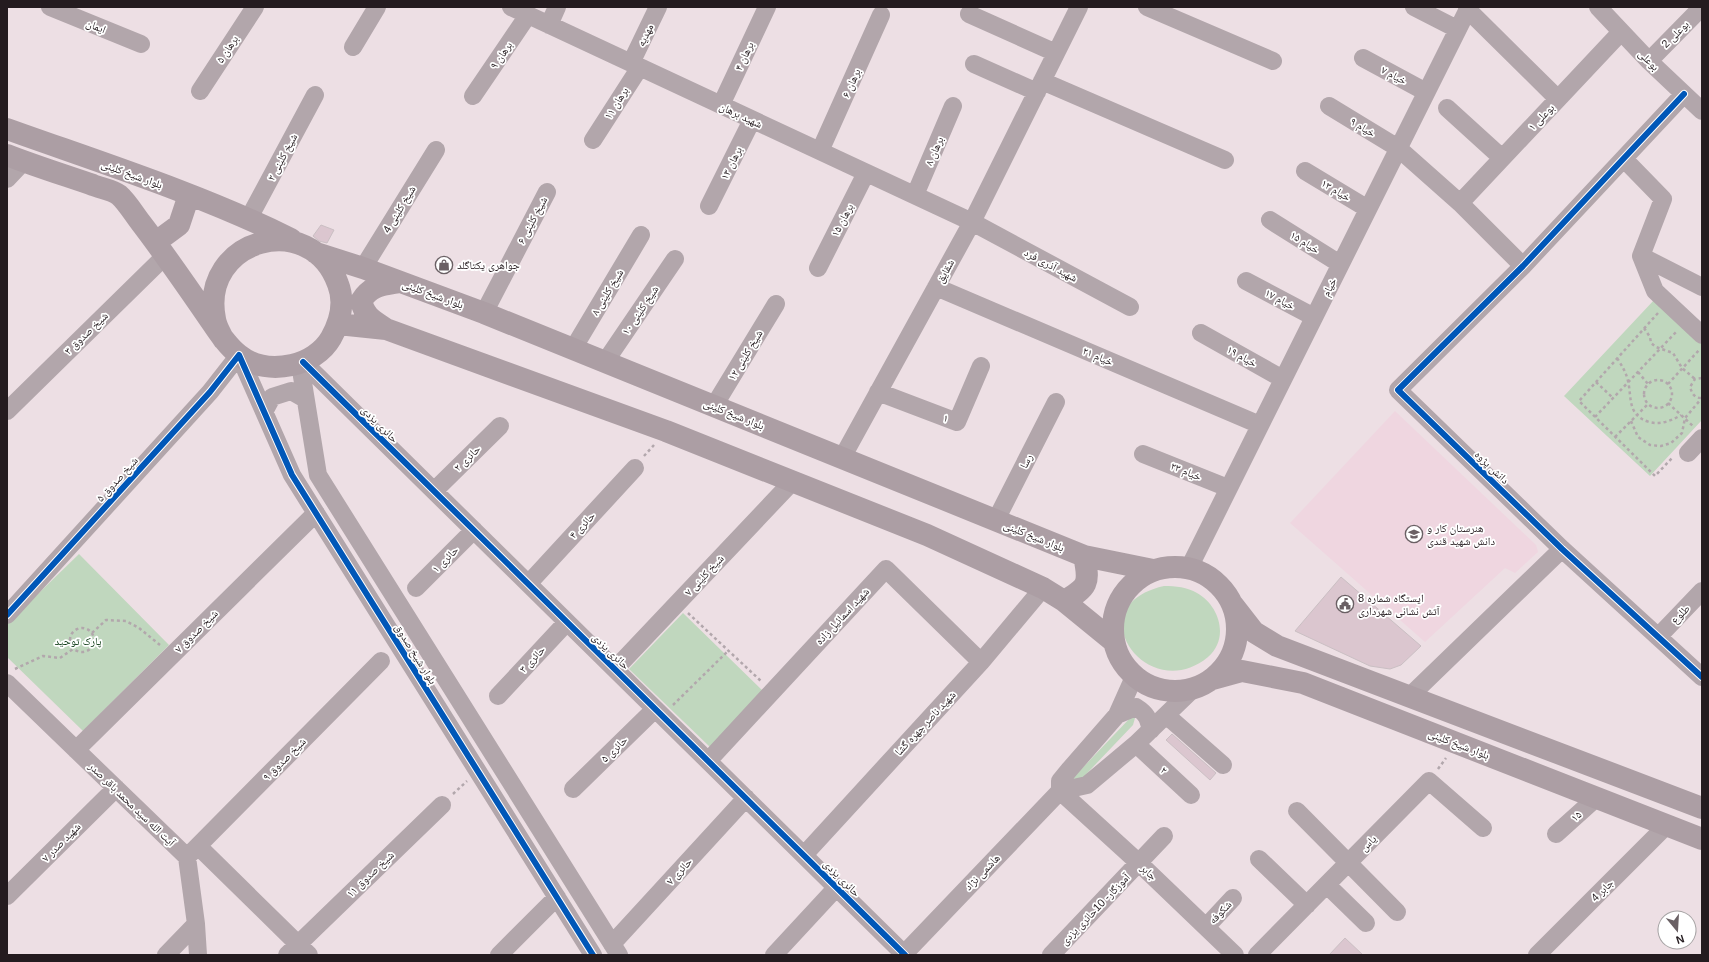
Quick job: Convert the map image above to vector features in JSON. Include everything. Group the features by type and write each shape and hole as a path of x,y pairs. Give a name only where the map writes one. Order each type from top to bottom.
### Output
{"main road":[{"name":"بلوار شیخ کلینی","path":"7,129 128,172 249,218 308,248 484,313 1084,556 1153,570"},
{"path":"16,158 119,194 223,338 239,355 258,365 279,368 302,363 318,353 330,340 338,324 342,305 339,285 330,267 308,248 279,240 260,242 242,251 227,264 217,282 213,301 215,321 223,338"},
{"path":"160,249 179,225 189,195"},
{"path":"386,329 370,318 364,310 361,301 366,292 378,286 400,282"},
{"path":"338,324 386,329 666,431 927,535 1042,588 1064,601 1113,641"},
{"path":"1064,601 1081,591 1089,576 1084,556"},
{"path":"1233,605 1238,625 1235,646 1227,664 1203,684 1173,692 1152,688 1134,677 1120,661 1113,641 1112,618 1121,596 1136,579 1153,570 1170,566 1189,568 1207,575 1223,588 1233,605 1254,632 1277,646 1702,808"},
{"name":"بلوار شیخ کلینی","path":"1203,684 1242,671 1303,683 1702,839"},
{"path":"1395,719 1410,696"}],"street":[{"name":"ایمان","path":"50,7 141,44"},
{"name":"برهان ۵","path":"200,91 255,7"},
{"path":"353,47 378,7"},
{"name":"شهید برهان","path":"511,7 972,222"},
{"path":"549,25 557,7"},
{"name":"مهدیه","path":"635,65 658,7"},
{"name":"برهان ۴","path":"721,105 767,7"},
{"name":"شقایق","path":"842,458 972,222 1079,7"},
{"path":"1147,7 1273,61"},
{"path":"1414,7 1457,30"},
{"name":"بوعلی","path":"1598,7 1649,61 1702,111"},
{"name":"بوعلی 2","path":"1649,61 1702,7"},
{"path":"1468,8 1558,99"},
{"name":"خیام","path":"1189,568 1468,8"},
{"path":"969,14 1056,53"},
{"name":"برهان ۹","path":"473,96 528,15"},
{"name":"برهان ۶","path":"820,151 881,15"},
{"name":"۱ بوعلی","path":"1460,203 1621,32"},
{"name":"خیام ۷","path":"1363,58 1426,92"},
{"path":"974,64 1039,87 1225,160"},
{"name":"برهان ۱۱","path":"593,140 635,65"},
{"path":"1523,266 1684,94"},
{"name":"شیخ کلینی ۲","path":"249,218 315,95"},
{"name":"برهان ۸","path":"915,195 953,106"},
{"name":"خیام ۹","path":"1329,106 1398,148 1460,203 1523,266"},
{"path":"1447,108 1502,158"},
{"name":"برهان ۱۳","path":"710,206 752,120"},
{"name":"شیخ کلینی 4","path":"363,268 436,150"},
{"path":"7,180 16,158"},
{"path":"1624,159 1663,199 1641,256 1655,290 1702,335"},
{"name":"خیام ۱۳","path":"1305,171 1368,209"},
{"name":"برهان ۱۵","path":"818,268 866,173"},
{"name":"شیخ کلینی ۶","path":"484,313 547,192"},
{"name":"خیام ۱۵","path":"1270,220 1340,264"},
{"name":"شهید آذری فرد","path":"972,222 1130,307"},
{"name":"شیخ کلینی ۸","path":"573,349 641,235"},
{"name":"شیخ صدوق ۳","path":"7,411 160,249"},
{"path":"1641,256 1702,287"},
{"name":"شیخ کلینی ۱۰","path":"605,362 675,259"},
{"name":"دانش پژوه","path":"1523,266 1398,390 1562,549 1702,678"},
{"name":"خیام ۱۷","path":"1246,281 1314,317"},
{"name":"خیام ۲۱","path":"936,287 1260,425"},
{"name":"شیخ کلینی ۱۲","path":"714,406 776,304"},
{"name":"خیام ۱۹","path":"1201,333 1283,379"},
{"name":"بلوار شیخ صدوق","path":"239,355 292,475 593,955"},
{"name":"شیخ صدوق ۵","path":"7,614 210,392 239,355"},
{"name":"بلوار شیخ صدوق","path":"302,363 305,399 318,475 616,949"},
{"name":"حائری یزدی","path":"302,363 529,583 904,954"},
{"name":"۱","path":"878,392 957,422 982,366"},
{"path":"264,412 272,397 291,391 305,399"},
{"name":"رسا","path":"996,520 1056,402"},
{"name":"حائری ۲","path":"434,491 500,426"},
{"path":"1682,453 1700,434"},
{"name":"خیام ۲۳","path":"1143,454 1228,488"},
{"name":"حائری ۴","path":"529,583 635,468"},
{"name":"شیخ کلینی ۷","path":"615,669 792,482"},
{"name":"شیخ صدوق ۷","path":"76,750 316,513"},
{"name":"حائری ۱","path":"416,588 474,530"},
{"path":"1410,696 1562,549"},
{"name":"شهید اسمائیل زاده","path":"708,760 886,569 981,662"},
{"name":"شهید ناصر چهره گشا","path":"804,855 981,662 1042,588"},
{"name":"طلوع","path":"1658,637 1702,591"},
{"name":"حائری ۳","path":"498,696 567,622"},
{"name":"شیخ صدوق ۹","path":"193,852 381,661"},
{"name":"آیت الله سید محمد باقر صدر","path":"11,676 76,750 116,788 193,852 298,951"},
{"path":"1134,677 1117,715 1068,770 1060,781 1060,791 1087,785 1136,744 1166,715 1203,684"},
{"path":"1117,715 1136,707 1145,712 1149,720 1151,730"},
{"name":"حائری ۵","path":"573,790 659,712"},
{"path":"1166,715 1223,765"},
{"name":"۲","path":"1136,744 1191,795"},
{"path":"1429,781 1483,828"},
{"name":"یاس","path":"1257,955 1429,781"},
{"name":"۷ شهید صدر","path":"7,896 116,788"},
{"name":"جابر","path":"1060,791 1139,862 1235,955"},
{"name":"هاشمی نژاد","path":"904,954 1060,791"},
{"name":"حائری ۷","path":"616,949 746,798"},
{"name":"۱۵","path":"1556,834 1596,798"},
{"name":"شیخ صدوق ۱۱","path":"298,951 442,805"},
{"path":"1297,811 1398,912"},
{"name":"جابر 4","path":"1537,955 1666,825"},
{"name":"آموزگار- 10حائری یزدی","path":"1051,955 1164,836"},
{"path":"193,852 198,955"},
{"path":"1259,859 1306,905"},
{"path":"1327,884 1366,923"},
{"path":"774,955 837,887"},
{"path":"499,955 557,897"},
{"name":"شکوفه","path":"1206,927 1233,898"},
{"path":"166,955 196,924"}],"path":[{"path":"1662,308 1579,401 1655,476 1682,453"},
{"path":"1595,417 1682,326"},
{"path":"1644,328 1650,336 1651,343 1656,347 1673,353 1682,368 1695,379 1702,378"},
{"path":"1668,384 1702,347"},
{"path":"1617,358 1625,370 1629,396 1633,411 1636,415 1642,420 1659,423 1674,419 1681,415"},
{"path":"1638,372 1648,384"},
{"path":"1631,421 1638,437 1650,445 1661,446 1671,443 1682,433 1685,418 1702,398 1694,396 1691,392 1690,387 1695,379"},
{"path":"1658,380 1668,384 1672,393 1671,399 1668,403 1660,407 1654,407 1648,404 1644,398 1644,391 1648,384 1658,380"},
{"path":"1596,382 1613,398"},
{"path":"1668,403 1700,434"},
{"path":"1615,437 1648,404"},
{"path":"635,468 666,431"},
{"path":"678,603 772,692"},
{"path":"92,633 106,620 126,621 139,628 172,655"},
{"path":"84,628 92,633 94,642 89,650 79,652 73,649 70,638 75,630 84,628"},
{"path":"11,676 43,656 60,658 73,649"},
{"path":"659,712 728,650"},
{"path":"1429,781 1456,743"},
{"path":"442,805 477,771"}],"shaded area":[{"name":"هنرستان کار و دانش شهید قندی","path":"1395,411 1536,545 1538,552 1515,573 1505,568 1425,642 1290,523"}],"green space":[{"path":"1655,299 1702,343 1702,420 1650,476 1564,396"},
{"name":"پارک توحید","path":"79,554 169,645 83,731 7,657 7,624"},
{"path":"1164,586 1189,589 1205,598 1211,605 1219,622 1219,641 1215,649 1208,657 1185,669 1163,670 1144,662 1130,648 1123,630 1125,613 1138,597"},
{"path":"683,613 764,692 710,747 629,669"},
{"path":"1131,717 1135,718 1133,725 1073,788 1070,781"}],"building":[{"path":"321,225 334,230 327,243 319,241 313,236"},
{"name":"ایستگاه شماره 8 آتش نشانی شهرداری","path":"1341,577 1421,646 1401,665 1390,669 1370,666 1295,631"},
{"path":"1172,734 1216,773 1210,780 1166,740"},
{"path":"1345,938 1363,955 1329,955"}],"cycle path":[{"path":"1684,94 1523,266 1398,390 1562,549 1702,677"},
{"path":"7,615 210,392 239,355 292,475 593,955"},
{"path":"303,362 905,955"}],"place":[{"name":"جواهری یکتاگلد","path":"444,265"},
{"name":"هنرستان کار و دانش شهید قندی","path":"1414,534"},
{"name":"ایستگاه شماره 8 آتش نشانی شهرداری","path":"1345,604"}]}
